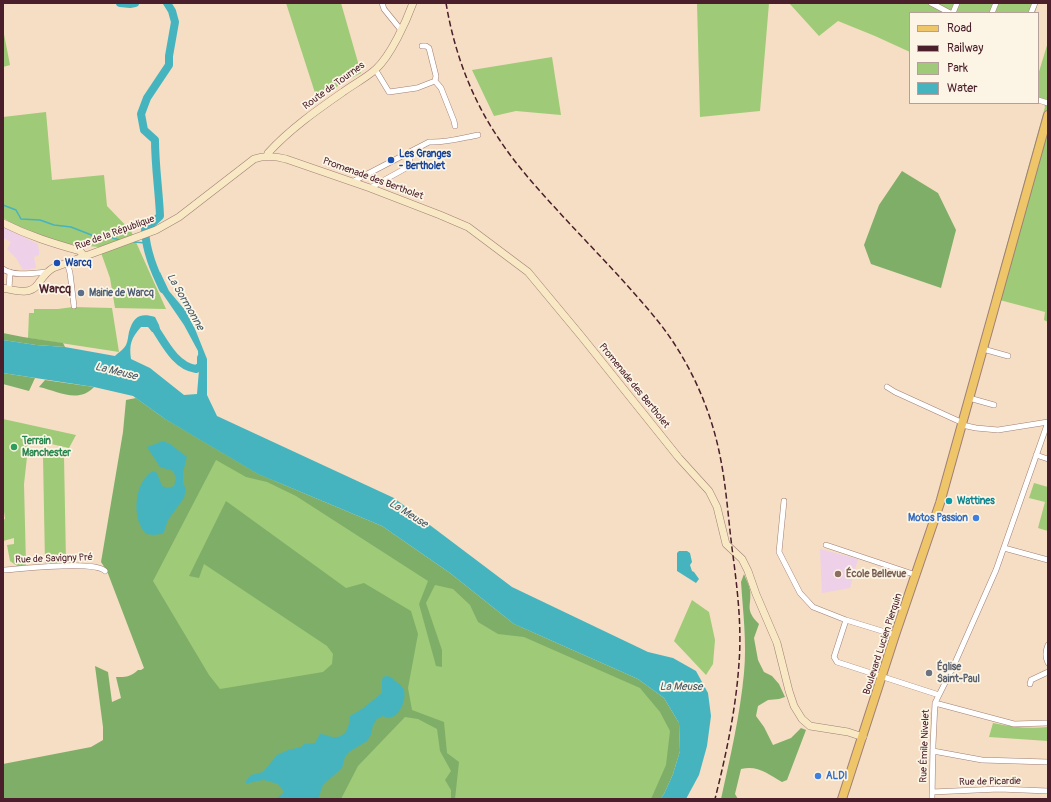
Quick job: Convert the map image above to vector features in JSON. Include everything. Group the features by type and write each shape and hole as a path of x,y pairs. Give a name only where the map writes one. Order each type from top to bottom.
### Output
{"main road":[{"name":"Boulevard Lucien Pierquin","path":"842,799 895,635 940,503 1048,115"}],"street":[{"path":"382,3 384,9 401,30"},
{"name":"Route de Tournes","path":"267,156 281,139 321,107 375,69 390,50 413,3"},
{"path":"931,3 950,12"},
{"path":"952,12 957,3"},
{"path":"422,46 429,48 436,76 435,81 441,88 455,126"},
{"path":"375,69 389,92 417,88 435,81"},
{"path":"352,182 429,142 453,140 478,135"},
{"path":"370,188 406,168 410,161 408,153"},
{"name":"Promenade des Bertholet","path":"267,156 277,156 286,159 370,188 440,215 468,228 528,272 582,337 678,458 709,491 717,507 726,544 742,559 748,571 777,643 794,706 802,720 810,726 848,732 863,737"},
{"name":"Rue de la République","path":"47,272 67,262 156,230 179,217 254,159 267,156"},
{"path":"3,223 23,234 80,252 84,256"},
{"path":"67,262 70,273 74,306"},
{"path":"3,269 10,272 21,273 47,272"},
{"path":"10,272 6,288 25,292 32,290 38,285 47,272"},
{"path":"983,349 1008,356"},
{"path":"887,386 894,392 962,424 976,428 998,430 1048,422"},
{"path":"969,398 994,405"},
{"name":"Rue Émile Nivelet","path":"932,799 935,703 996,570 1048,422"},
{"path":"1036,455 1048,459"},
{"path":"784,501 779,552 800,593 813,607 846,620 895,635"},
{"path":"826,545 916,575"},
{"path":"1004,548 1048,560"},
{"name":"Rue de Savigny Pré","path":"3,570 72,566 97,567 102,568 105,571"},
{"path":"846,620 834,657 836,662 939,695"},
{"path":"1048,645 1046,650 1046,658 1048,663"},
{"path":"1030,684 1031,680 1048,672"},
{"path":"935,703 1014,724 1048,723"},
{"path":"933,751 982,760 1048,762"},
{"name":"Rue de Picardie","path":"932,792 999,790 1048,791"}],"shaded area":[{"path":"4,227 38,244 39,255 34,257 36,268 23,270 16,258 7,249 11,242 3,238"},
{"name":"École Bellevue","path":"820,549 858,559 850,588 822,593"}],"green space":[{"path":"286,3 341,3 361,73 348,80 343,80 343,83 317,99"},
{"path":"697,3 769,3 760,111 700,117"},
{"path":"789,3 1038,3 1035,12 909,12 909,52 838,21 819,36"},
{"path":"3,29 10,65 3,67"},
{"path":"1048,42 1048,322 1044,320 1045,312 992,298 1045,107 1044,104 1039,103 1039,72"},
{"path":"552,57 561,115 516,111 494,116 472,70"},
{"path":"46,112 52,180 104,175 107,206 131,231 166,309 115,308 110,278 99,247 66,244 22,229 3,218 3,117"},
{"path":"902,171 938,193 956,230 941,288 871,264 864,245 879,205"},
{"path":"73,307 112,308 119,352 28,338 29,313 34,313 34,309 58,309"},
{"path":"3,333 63,343 65,347 36,345 3,340"},
{"path":"3,373 35,378 29,391 3,384"},
{"path":"45,380 94,387 81,395 68,395 39,387"},
{"path":"136,398 165,419 258,474 382,526 450,573 514,624 638,679 664,698 679,723 680,751 673,774 664,794 660,799 651,799 666,765 670,731 660,712 640,688 524,637 498,634 478,622 470,605 453,589 435,585 426,603 442,650 442,667 436,666 419,604 428,581 296,496 267,482 246,477 216,460 153,581 209,675 220,689 323,672 332,664 333,654 327,646 204,564 199,578 189,576 226,501 346,588 364,583 411,611 418,634 408,688 412,710 444,722 447,753 459,762 455,799 451,799 451,790 445,780 451,771 440,751 437,729 418,719 405,717 358,766 341,799 3,799 3,764 91,747 103,740 103,727 95,666 108,672 112,702 121,698 116,677 128,676 144,668 107,571 101,562 123,432 126,400"},
{"path":"130,399 277,482 328,504 514,624 647,686 679,723 661,799 151,799 163,696"},
{"path":"3,419 76,435 69,448 29,439 24,484 26,566 17,566 10,561 7,545 14,544 14,538 3,541 3,520 5,519 3,504"},
{"path":"43,456 64,457 66,563 45,563"},
{"path":"1034,483 1048,487 1048,531 1038,528 1045,502 1029,498"},
{"path":"744,574 750,590 750,611 754,619 759,624 754,638 758,660 764,672 772,676 779,684 785,697 768,700 758,706 756,716 764,727 773,745 791,738 801,728 806,730 787,780 782,782 758,769 741,769 735,794 738,799 721,799 737,721 744,673 745,639 741,582"},
{"path":"692,600 709,612 715,640 713,664 706,675 674,641"},
{"path":"993,723 1020,727 1048,727 1048,741 989,737"}],"water":[{"name":"La Meuse","path":"160,272 169,291 185,310 195,329 207,359 207,395 217,416 394,498 512,587 648,652 673,658 696,671 708,693 711,716 707,746 699,775 686,799 660,799 664,794 673,774 680,751 679,723 664,698 638,679 514,624 450,573 382,526 258,474 165,419 133,396 94,387 3,373 3,340 36,345 65,347 115,356 126,345 129,332 135,319 145,315 155,317 161,333 152,332 148,327 141,327 132,342 130,350 131,359 150,368 184,395 197,394 199,370 198,351 184,325 158,287"},
{"path":"163,441 170,444 187,457 183,472 183,483 186,489 184,498 168,520 164,532 154,535 146,534 138,519 137,510 138,492 142,483 153,471 157,473 162,486 168,488 174,486 176,478 173,471 160,467 147,447"},
{"path":"679,551 687,551 690,553 692,562 690,565 692,571 699,579 696,583 677,571 677,553"},
{"path":"387,676 392,678 404,690 404,700 400,710 393,717 388,718 383,716 377,719 367,741 349,752 345,757 342,768 323,785 318,799 276,799 284,792 278,784 264,780 246,784 246,781 251,775 263,772 277,755 288,750 301,747 304,744 315,743 320,734 330,737 341,736 348,727 350,716 362,709 382,693 382,680 383,677"}],"waterway":[{"name":"La Sormonne","path":"120,3 135,3"},
{"name":"La Sormonne","path":"163,289 151,260 145,230 160,216 155,140 144,130 141,114 147,98 169,65 169,56 175,22 172,11 167,3"},
{"path":"3,205 16,210 21,219 40,220 54,225 71,227 94,236 102,235 120,240"},
{"path":"134,242 146,243"},
{"name":"La Sormonne","path":"152,324 170,351 181,363 196,369 201,366 201,358"}],"railway":[{"path":"446,3 449,21 465,74 489,123 512,158 527,176 633,292 668,334 696,382 715,433 725,487 737,591 740,634 738,680 733,715 727,749 715,799"}],"place":[{"name":"Les Granges - Bertholet","path":"391,160"},
{"name":"Warcq","path":"57,263"},
{"name":"Mairie de Warcq","path":"81,293"},
{"name":"Terrain Manchester","path":"14,447"},
{"name":"Wattines","path":"949,501"},
{"name":"Motos Passion","path":"976,518"},
{"name":"École Bellevue","path":"838,574"},
{"name":"Église Saint-Paul","path":"929,673"},
{"name":"ALDI","path":"818,776"}],"district":[{"name":"Warcq","path":"55,290"}]}
